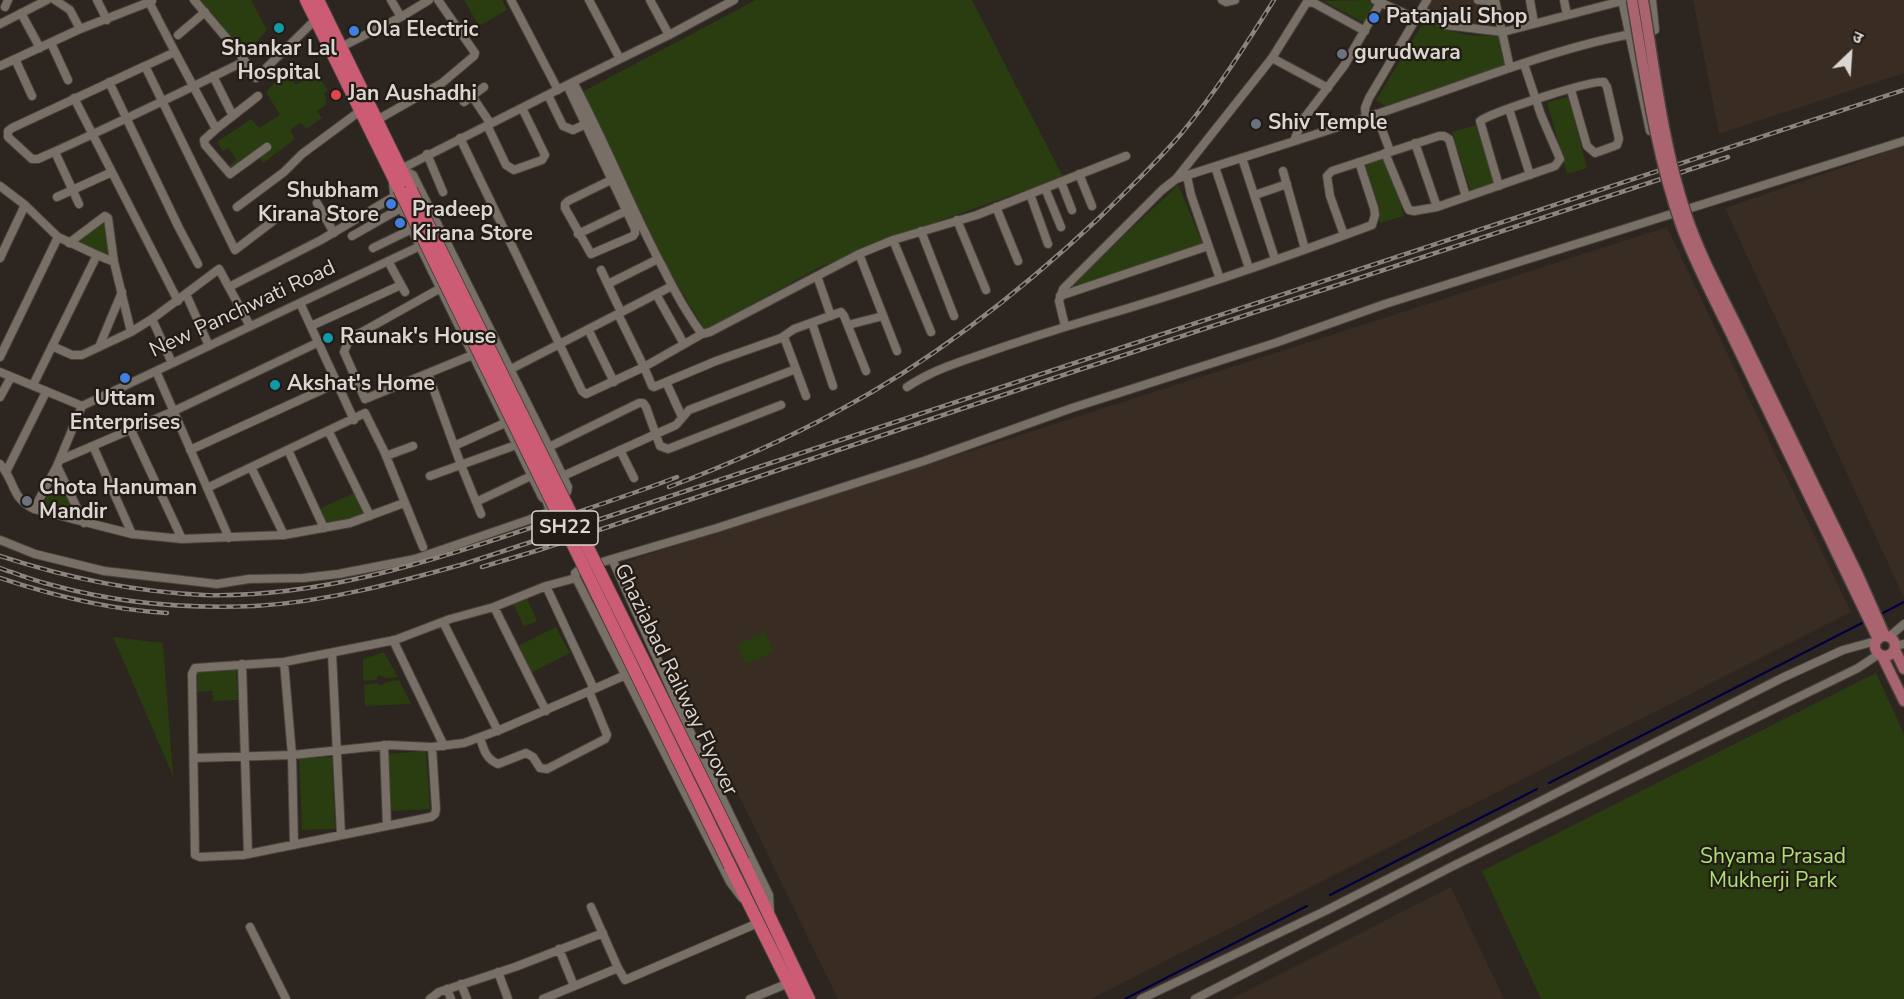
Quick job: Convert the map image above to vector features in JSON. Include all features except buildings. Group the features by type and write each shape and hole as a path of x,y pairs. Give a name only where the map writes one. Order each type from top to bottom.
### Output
{"highway":[{"name":"SH22","path":"306,0 377,120 397,172"},
{"name":"SH22","path":"318,0 360,111 397,172"},
{"name":"Ghaziabad Railway Flyover","path":"397,172 402,192 756,919"},
{"name":"Ghaziabad Railway Flyover","path":"402,192 771,919"},
{"name":"SH22","path":"756,919 794,981 809,999"},
{"name":"SH22","path":"771,919 794,981 796,999"}],"main road":[{"path":"1626,0 1670,190 1693,254 1741,344 1904,669"},
{"path":"1643,0 1670,157 1678,189 1698,245 1741,344"},
{"path":"1880,655 1890,655 1889,642"},
{"path":"1889,642 1875,646 1904,701"}],"street":[{"path":"0,24 47,0"},
{"path":"55,0 70,10 80,29"},
{"path":"97,0 107,20"},
{"path":"124,0 129,10"},
{"path":"194,0 245,61 252,76 256,78 316,19"},
{"path":"391,0 401,17"},
{"path":"337,49 401,17 429,0"},
{"path":"377,120 437,86 474,56 476,52 438,0"},
{"path":"511,0 558,90"},
{"path":"589,0 621,59"},
{"path":"650,0 669,35"},
{"path":"397,172 427,154 669,35 734,0"},
{"path":"1222,0 1226,2 1235,0"},
{"path":"1366,118 1365,108 1369,98 1427,0"},
{"path":"1478,0 1495,1 1510,68"},
{"path":"1530,0 1534,23"},
{"path":"1564,0 1567,15"},
{"path":"1422,10 1445,25 1503,32 1567,15 1595,4 1626,0 1628,34 1650,131"},
{"path":"1065,326 1059,301 1064,290 1162,190 1176,180 1510,68 1628,34 1655,30 1652,0"},
{"path":"0,66 80,29 150,1 216,129"},
{"path":"1294,141 1302,121 1328,88 1365,31 1379,1 1417,19"},
{"path":"1176,180 1272,58 1307,2 1314,3 1365,31"},
{"path":"178,35 205,12"},
{"path":"21,13 40,48"},
{"path":"51,43 68,80"},
{"path":"175,52 8,131 8,137 32,159 38,159 245,61"},
{"path":"1272,58 1328,88"},
{"path":"15,59 32,96"},
{"path":"1376,114 1410,210 1437,207 1555,166 1560,159 1524,64"},
{"path":"145,66 235,250 273,221"},
{"path":"213,76 232,116"},
{"path":"110,82 198,264"},
{"path":"1499,186 1480,121 1509,109 1537,100 1598,82 1604,82 1618,139 1617,146 1595,153 1587,146 1571,90"},
{"path":"570,84 611,180 635,229 633,236 591,254 578,234 565,204 611,180"},
{"path":"570,84 593,119 643,232 672,286 702,334"},
{"path":"464,102 484,87"},
{"path":"548,95 563,126 573,130 586,123"},
{"path":"258,96 206,136 204,140 205,145 230,174 267,147"},
{"path":"472,96 488,124 506,165 514,170 542,160 545,154 522,108"},
{"path":"74,98 178,300"},
{"path":"1509,109 1530,175"},
{"path":"237,207 360,111"},
{"path":"1344,235 1332,203 1327,176 1332,171 1414,143 1438,136 1449,139 1466,197"},
{"path":"460,138 582,391 586,394 644,367 702,334 710,332 859,254 893,240 996,207 1126,156"},
{"path":"591,907 623,978 628,980 756,919 730,882 576,578 575,573 580,569 717,528 924,461 1072,408 1275,343 1452,282 1904,141"},
{"path":"1414,143 1437,207"},
{"path":"56,152 79,204"},
{"path":"427,154 443,192"},
{"path":"1242,158 1275,259"},
{"path":"907,387 929,374 1065,326 1220,279 1372,225 1374,208 1359,162"},
{"path":"1215,167 1249,268"},
{"path":"1283,171 1305,249"},
{"path":"57,197 112,172"},
{"path":"397,172 413,175 564,476 568,487 567,492 546,500"},
{"path":"1079,174 1092,206"},
{"path":"1187,176 1191,195 1220,279"},
{"path":"1061,182 1072,210"},
{"path":"1255,195 1287,184"},
{"path":"0,186 25,205 58,237 114,261"},
{"path":"1045,188 1061,227"},
{"path":"0,540 35,554 104,571 217,584 249,579 303,578 338,574 415,559 550,511 439,290 401,208 402,192"},
{"path":"229,287 334,233 402,192"},
{"path":"1030,194 1048,244"},
{"path":"317,203 334,233"},
{"path":"0,258 25,205"},
{"path":"996,207 1017,261"},
{"path":"352,236 401,208"},
{"path":"578,234 626,211"},
{"path":"69,243 105,216 108,218 114,261 131,332"},
{"path":"957,220 986,290"},
{"path":"373,248 411,229"},
{"path":"921,231 954,316"},
{"path":"0,357 58,237"},
{"path":"893,240 931,332"},
{"name":"New Panchwati Road","path":"82,406 420,246"},
{"path":"1060,296 1209,246"},
{"path":"859,254 897,351"},
{"path":"33,385 97,255"},
{"path":"608,284 658,259"},
{"path":"311,326 403,289 388,261"},
{"path":"52,346 78,356 99,347 152,319 219,269 250,326"},
{"path":"601,270 652,386 784,337 794,329 841,312 866,371"},
{"path":"817,276 831,316"},
{"path":"511,369 672,286"},
{"path":"439,290 350,337 344,351 366,399 499,345"},
{"path":"99,347 122,292"},
{"path":"186,294 209,346"},
{"path":"656,294 684,344"},
{"path":"300,303 320,342 354,420"},
{"path":"848,326 883,316"},
{"path":"152,319 172,363"},
{"path":"812,323 833,386"},
{"path":"588,329 614,382"},
{"path":"784,337 806,396"},
{"path":"58,463 320,342"},
{"path":"564,476 676,425 689,410 796,369"},
{"path":"156,371 229,538"},
{"path":"0,372 82,406 58,463 34,509"},
{"path":"428,374 460,465 481,514"},
{"path":"0,397 11,377"},
{"path":"666,382 682,417"},
{"path":"190,450 337,383"},
{"path":"6,472 46,392"},
{"path":"549,447 639,403 643,403 646,407 660,446 668,449 781,405"},
{"path":"207,488 365,413 386,456 423,547"},
{"path":"454,446 505,423"},
{"path":"131,430 182,539"},
{"path":"329,432 370,516"},
{"path":"430,476 516,445"},
{"path":"93,446 132,534"},
{"path":"386,456 413,446"},
{"path":"288,450 324,528"},
{"path":"620,450 634,478"},
{"path":"58,463 84,523"},
{"path":"0,464 16,495 23,504 34,509 132,534 182,539 284,535 350,523 404,503"},
{"path":"251,467 284,535"},
{"path":"476,502 531,476"},
{"path":"612,559 769,895 771,919"},
{"path":"432,747 435,814 431,817 248,854 200,857 195,855 192,674 195,668 285,662 393,640 546,586 576,578"},
{"path":"480,738 491,761 498,764 526,753 533,757 540,768 548,769 605,739 608,735 592,690 546,586"},
{"path":"494,606 546,711"},
{"path":"443,622 498,731"},
{"path":"1141,999 1325,911 1782,678 1843,650 1889,642 1904,624"},
{"path":"393,640 444,746"},
{"path":"332,653 341,835"},
{"path":"1195,999 1455,865 1858,668 1880,655"},
{"path":"195,758 292,755 384,745 444,746 480,738 498,731 658,660"},
{"path":"285,662 292,755 294,846"},
{"path":"242,664 248,854"},
{"path":"384,745 387,826"},
{"path":"250,927 286,999"},
{"path":"430,999 447,989 603,933"},
{"path":"559,950 574,986"},
{"path":"543,999 618,968"},
{"path":"498,972 508,999"},
{"path":"750,999 794,981"},
{"path":"461,984 467,999"},
{"path":"447,989 451,999"}],"shaded area":[{"path":"1427,0 1495,2 1503,32 1457,28 1422,10"},
{"path":"1693,0 1904,0 1904,73 1719,134"},
{"path":"1904,146 1904,598 1725,208"},
{"path":"1667,227 1851,612 1091,999 838,999 625,562"},
{"path":"1451,887 1504,999 1231,999"}],"green space":[{"path":"199,0 251,0 267,30 244,56"},
{"path":"464,0 502,0 507,10 479,26"},
{"path":"756,0 972,0 1063,177 922,227 818,268 705,330 670,273 582,92"},
{"path":"1367,0 1375,4 1364,23 1323,1"},
{"path":"1425,20 1461,34 1499,35 1507,67 1387,107 1376,100"},
{"path":"286,70 296,85 315,72 328,90 324,94 327,104 317,111 322,118 306,129 301,122 290,130 295,139 263,163 255,153 233,171 229,167 236,159 228,148 223,151 217,142 251,119 259,128 280,115 266,92"},
{"path":"1568,97 1587,168 1567,174 1547,102"},
{"path":"1476,125 1495,183 1470,190 1452,132"},
{"path":"1386,158 1404,216 1380,223 1361,165"},
{"path":"1178,185 1203,244 1078,285 1072,284"},
{"path":"104,219 112,257 75,242"},
{"path":"57,472 78,517 42,505"},
{"path":"356,492 366,515 325,525 319,509"},
{"path":"527,598 537,621 524,627 513,603"},
{"path":"556,627 570,653 531,673 518,646"},
{"path":"765,632 774,652 745,664 737,644"},
{"path":"113,637 163,643 173,776"},
{"path":"384,652 398,677 386,678 379,675 376,680 363,681 363,659"},
{"path":"236,669 238,700 213,701 212,691 197,692 196,672"},
{"name":"Shyama Prasad Mukherji Park","path":"1876,673 1904,734 1904,999 1541,999 1482,871"},
{"path":"399,680 411,704 365,706 364,685 376,683 382,686 386,682"},
{"path":"426,751 430,809 391,811 387,754"},
{"path":"332,757 335,829 302,830 299,758"}],"waterway":[{"path":"1881,614 1904,602"},
{"path":"1549,783 1864,622"},
{"path":"1330,895 1537,789"},
{"path":"1125,999 1307,906"}],"railway":[{"path":"669,487 755,452 874,391 942,347 1007,298 1099,218 1171,145 1218,85 1274,0"},
{"path":"0,568 39,582 102,596 204,607 282,604 386,585 464,564 1904,90"},
{"path":"482,567 1728,157"},
{"path":"0,556 101,583 152,591 204,595 287,591 328,585 408,566 488,542 677,477"},
{"path":"0,578 82,601 124,609 167,613"}],"place":[{"name":"Patanjali Shop","path":"1374,18"},
{"name":"Shankar Lal Hospital","path":"279,28"},
{"name":"Ola Electric","path":"354,31"},
{"name":"gurudwara","path":"1342,54"},
{"name":"Jan Aushadhi","path":"336,95"},
{"name":"Shiv Temple","path":"1256,124"},
{"name":"Shubham Kirana Store","path":"391,204"},
{"name":"Pradeep Kirana Store","path":"400,223"},
{"name":"Raunak's House","path":"328,338"},
{"name":"Uttam Enterprises","path":"125,378"},
{"name":"Akshat's Home","path":"275,385"},
{"name":"Chota Hanuman Mandir","path":"27,501"}]}
